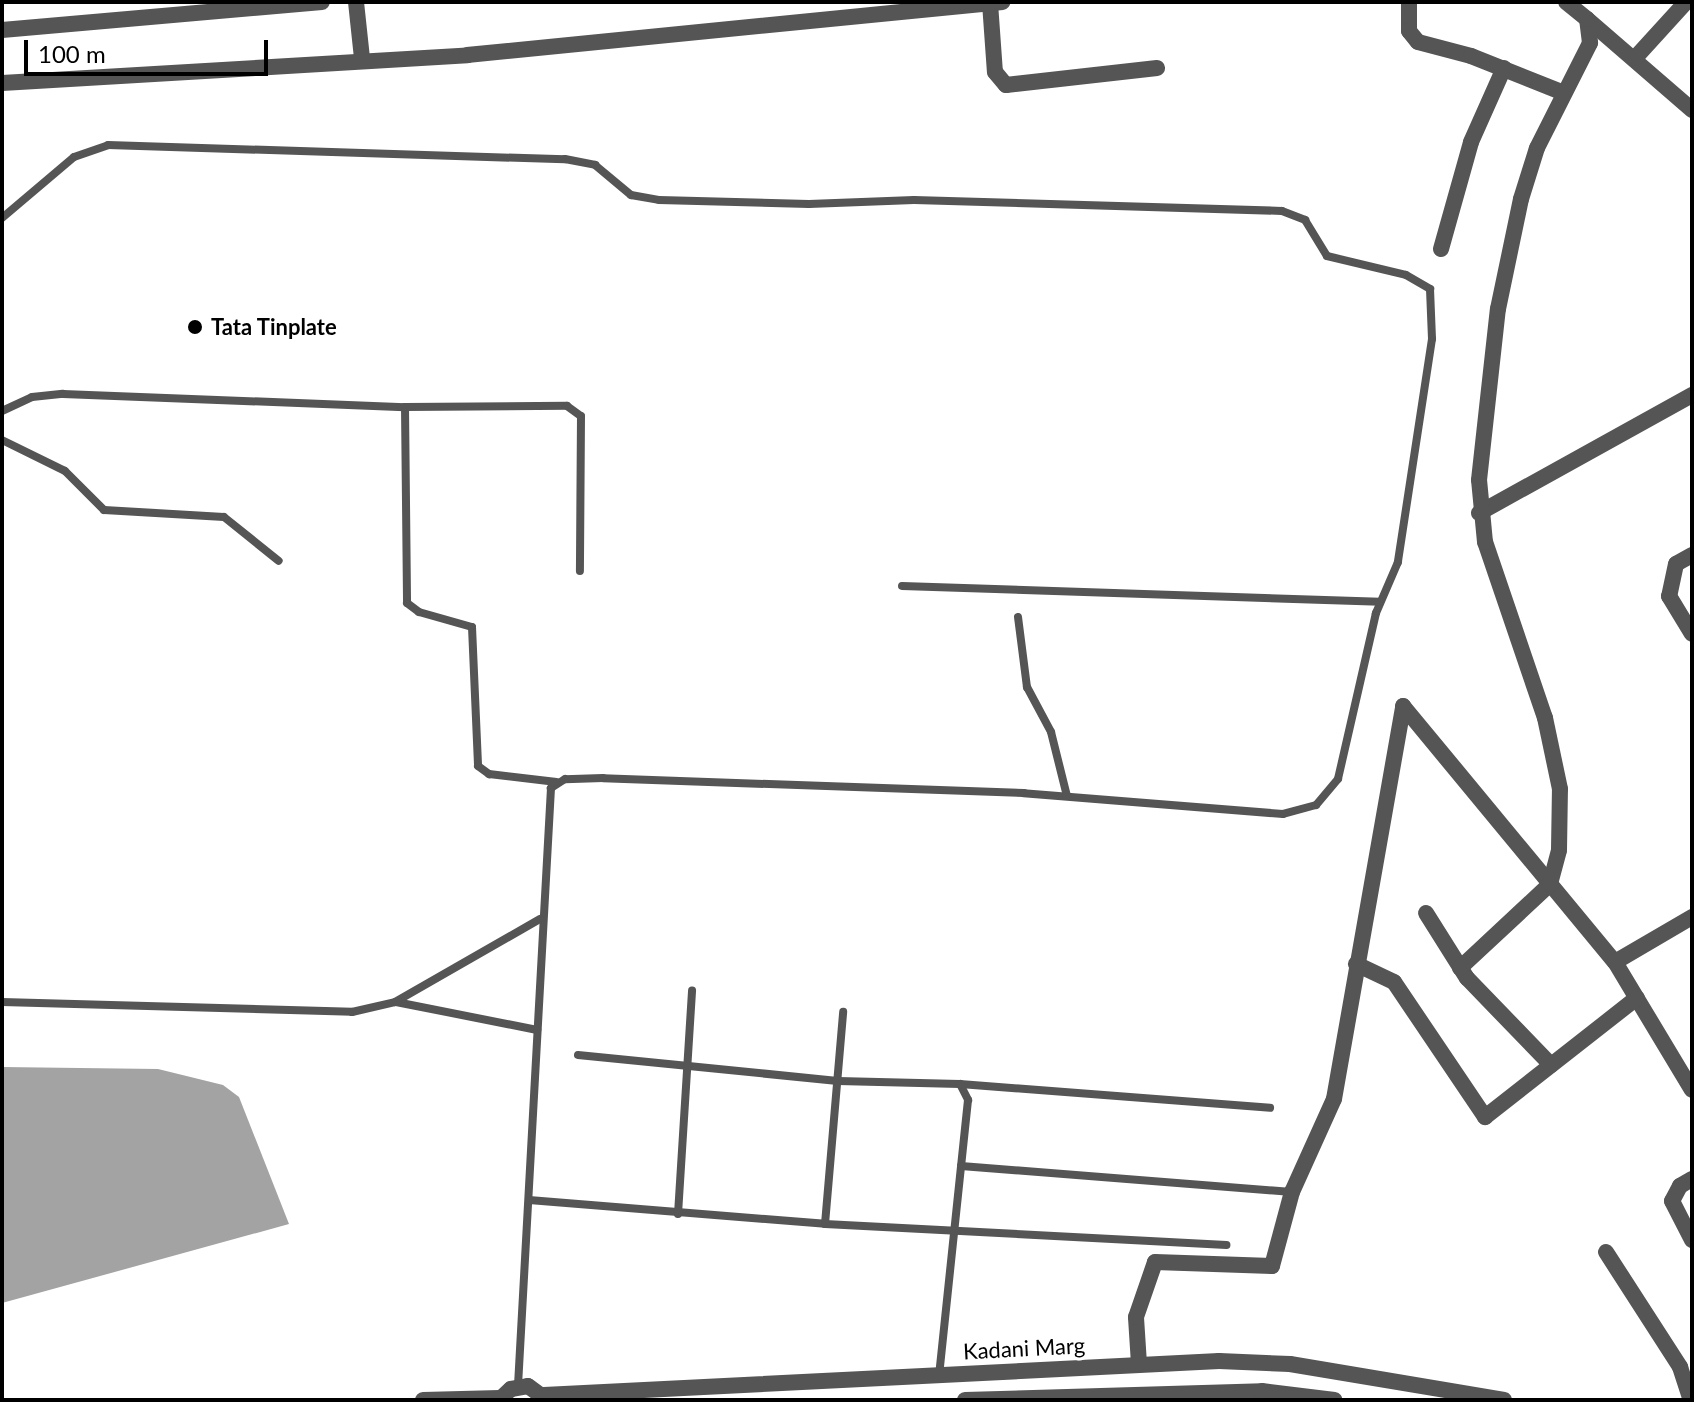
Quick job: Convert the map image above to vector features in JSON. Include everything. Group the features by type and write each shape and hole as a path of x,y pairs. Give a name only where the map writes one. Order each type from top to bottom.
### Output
{"street":[{"path":"2,30 322,2"},
{"path":"356,2 362,58"},
{"path":"803,2 804,21"},
{"path":"1409,2 1412,38 1504,68 1564,93"},
{"path":"1636,57 1686,2"},
{"path":"2,83 362,58 467,55 996,3 995,72 1006,85 1157,68"},
{"path":"1580,8 1692,110"},
{"path":"1460,968 1550,884 1559,850 1560,789 1545,718 1479,513 1498,309 1521,199 1537,148 1590,43 1580,8"},
{"path":"1441,249 1471,142 1504,68"},
{"path":"1479,513 1690,401"},
{"path":"1692,555 1676,564 1669,596 1692,634"},
{"path":"1139,1364 1136,1317 1155,1262 1272,1266 1292,1192 1334,1099 1403,706 1615,962 1692,1090"},
{"path":"1426,913 1460,968 1551,1065"},
{"path":"1615,962 1692,917"},
{"path":"1356,964 1394,982 1485,1117 1637,998"},
{"path":"1692,1179 1680,1186 1672,1201 1692,1240"},
{"path":"1606,1252 1680,1367 1691,1400"},
{"name":"Kadani Marg","path":"546,1398 1139,1364 1290,1364 1504,1400"},
{"path":"423,1400 499,1399 518,1386 546,1398"},
{"path":"965,1400 1262,1391 1334,1400"}],"lane":[{"path":"2,218 74,157 108,145 584,161 631,195 659,200 809,204 914,200 1295,213 1327,256 1415,279 1433,297 1425,397 1398,562 1380,602 1338,779 1316,805 1283,814 1067,796 618,778 557,782 489,774 478,766 472,627 419,612 407,603 405,407"},
{"path":"2,411 32,397 63,394 405,407 555,405 577,411 580,571"},
{"path":"2,440 65,471 104,510 224,517 279,561"},
{"path":"902,586 1380,602"},
{"path":"1018,617 1027,687 1051,732 1067,796"},
{"path":"518,1386 547,797 557,782"},
{"path":"395,1002 540,919"},
{"path":"678,1214 692,990"},
{"path":"2,1002 312,1014 395,1002 537,1030"},
{"path":"825,1224 843,1012"},
{"path":"578,1055 838,1081 960,1084 1270,1108"},
{"path":"939,1374 968,1100 960,1084"},
{"path":"961,1166 1292,1192"},
{"path":"529,1200 825,1224 1226,1245"}],"shaded area":[{"path":"2,1067 158,1069 223,1085 239,1097 289,1224 2,1303"}],"place":[{"name":"Tata Tinplate","path":"195,327"}]}
